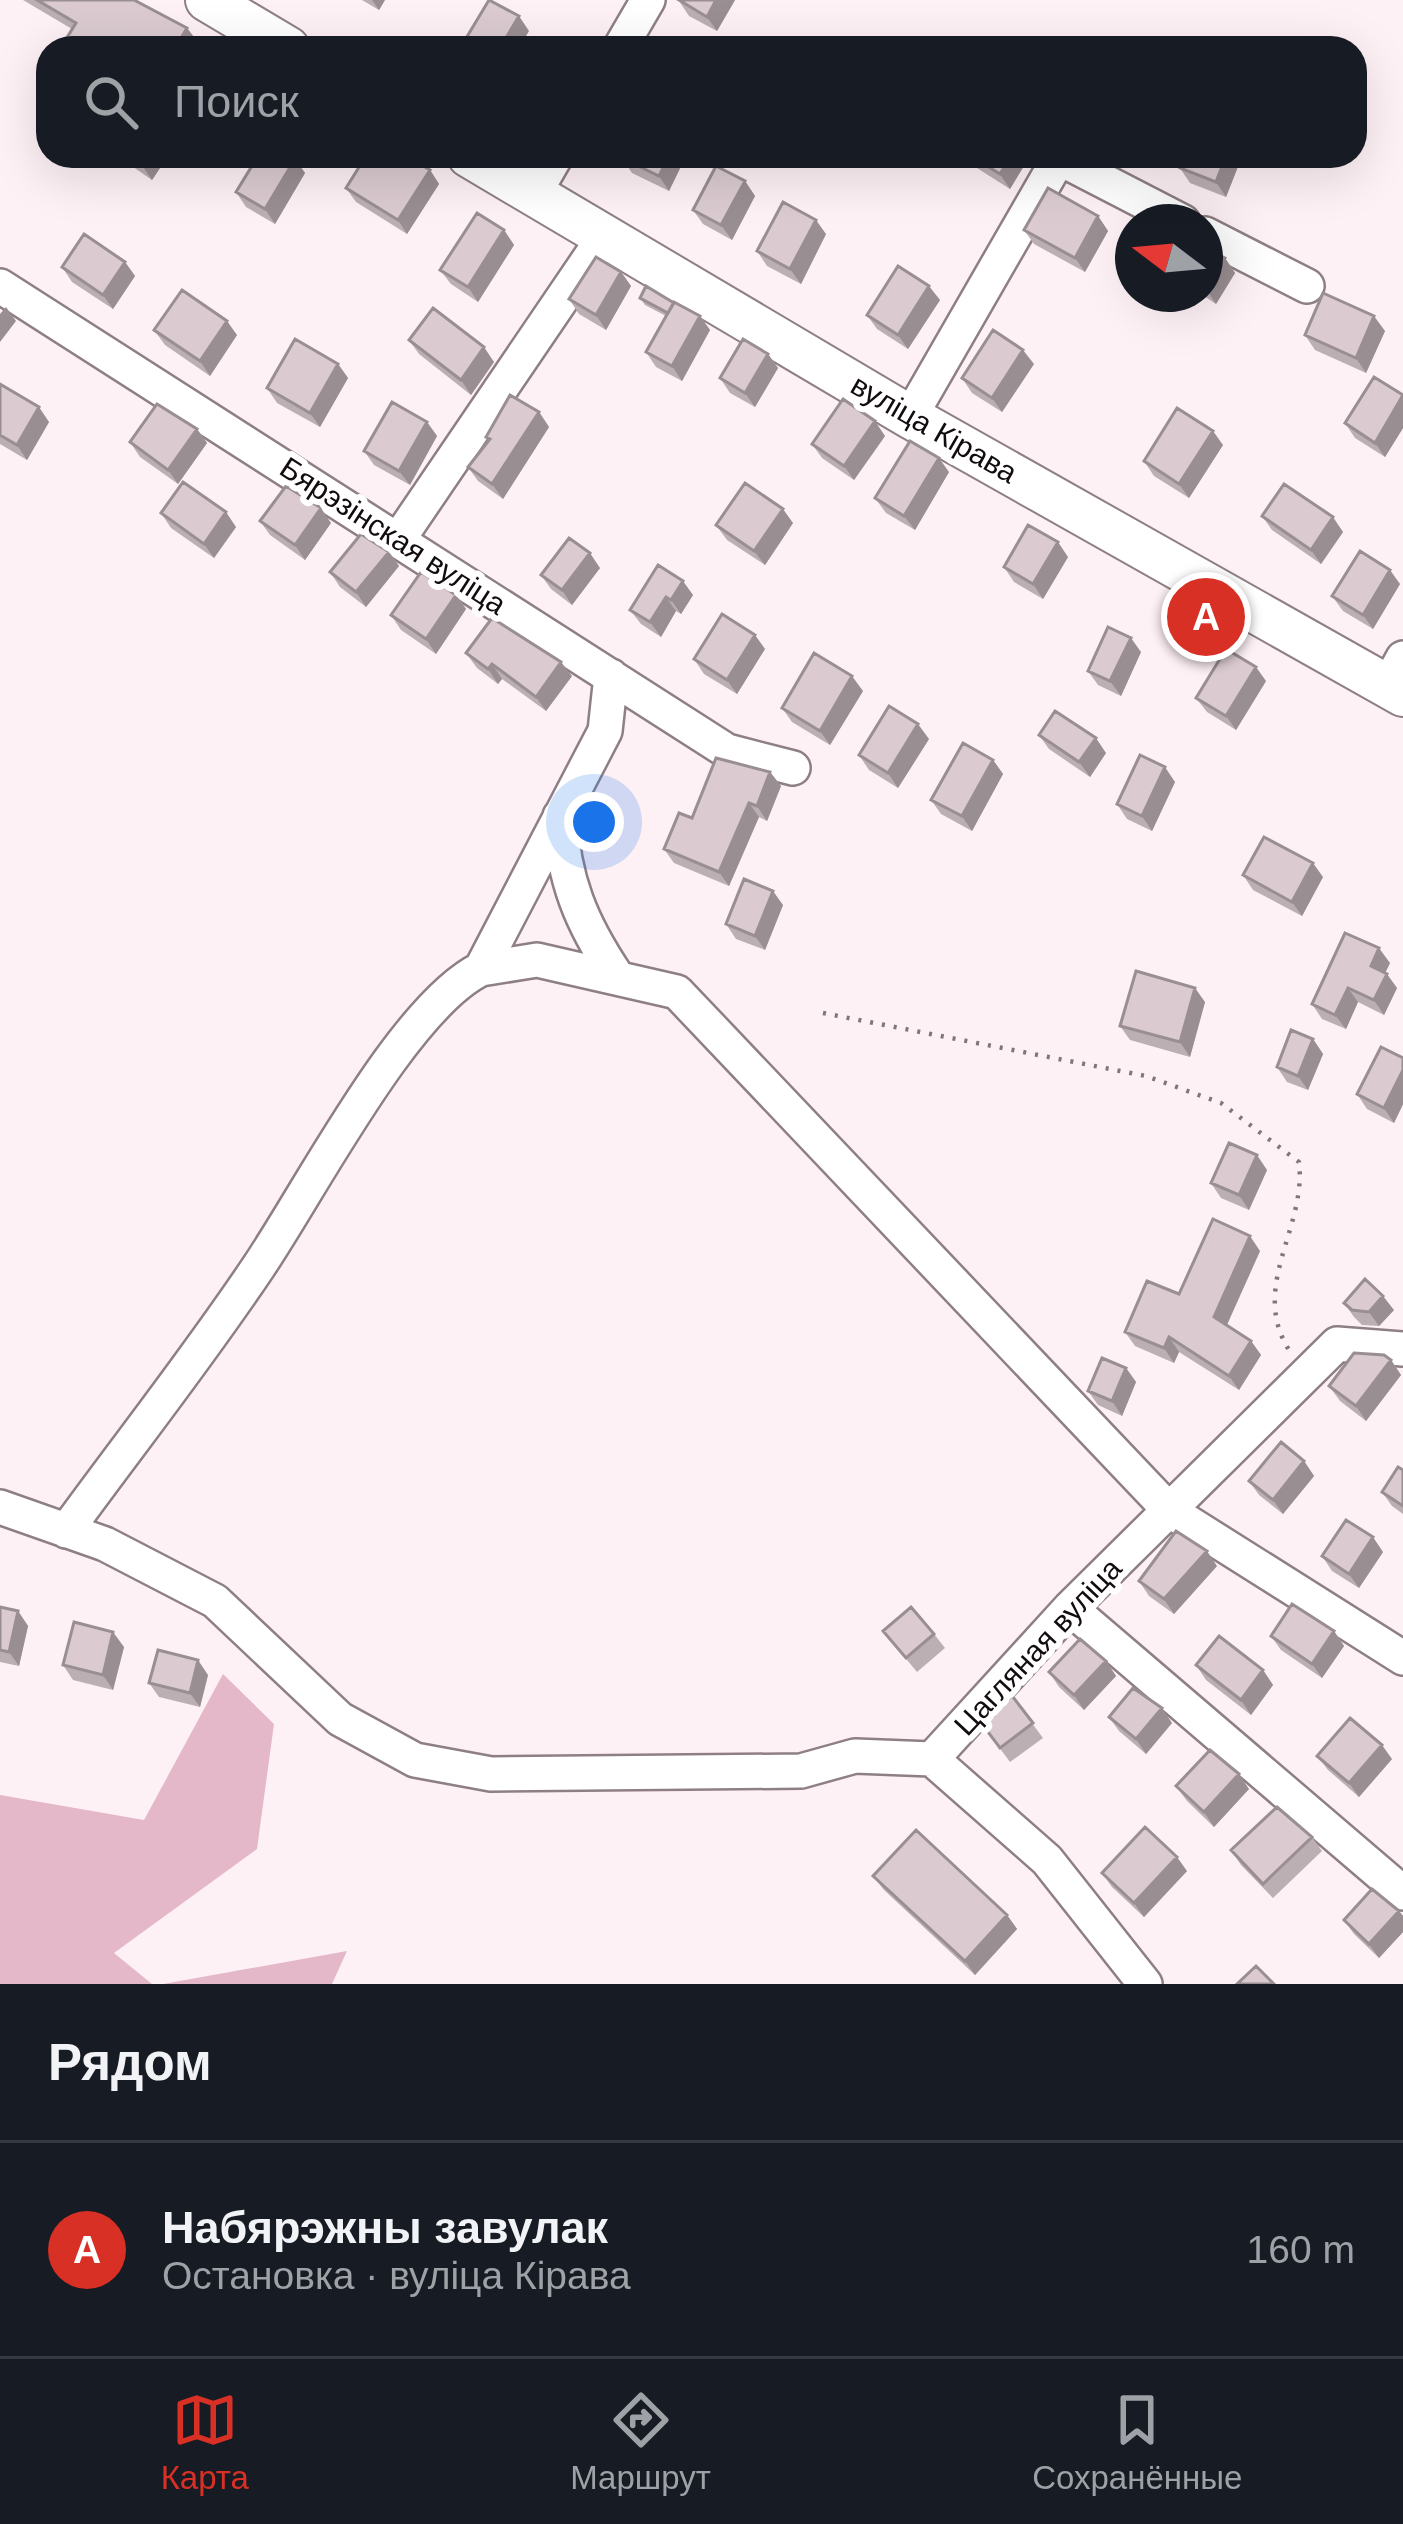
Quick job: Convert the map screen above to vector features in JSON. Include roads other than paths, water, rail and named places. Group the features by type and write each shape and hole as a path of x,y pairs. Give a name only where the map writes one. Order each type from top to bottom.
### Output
{"main road":[{"path":"207,0 268,36"},
{"name":"вуліца Кірава","path":"490,168 910,417 1398,680"}],"street":[{"path":"627,36 648,0"},
{"path":"534,194 549,168"},
{"path":"910,417 1053,168"},
{"path":"1078,168 1148,204"},
{"path":"398,540 604,237"},
{"path":"1223,243 1307,286"},
{"name":"Бярэзінская вуліца","path":"0,286 727,751 793,768"},
{"path":"481,969 605,731 610,676"},
{"path":"560,813 563,869 586,931 616,975"},
{"path":"66,1531 257,1269 397,1055 452,983 481,969 537,961 677,992 698,1008 1170,1511 1403,1658"},
{"name":"Цагляная вуліца","path":"1145,1984 1047,1860 932,1759 1070,1608 1337,1344 1403,1349"},
{"path":"0,1507 146,1563 214,1601 355,1730 451,1771 776,1771 855,1756 932,1759"},
{"path":"1070,1608 1403,1893"}],"place":[{"name":"Набярэжны завулак","path":"1206,617"}]}
